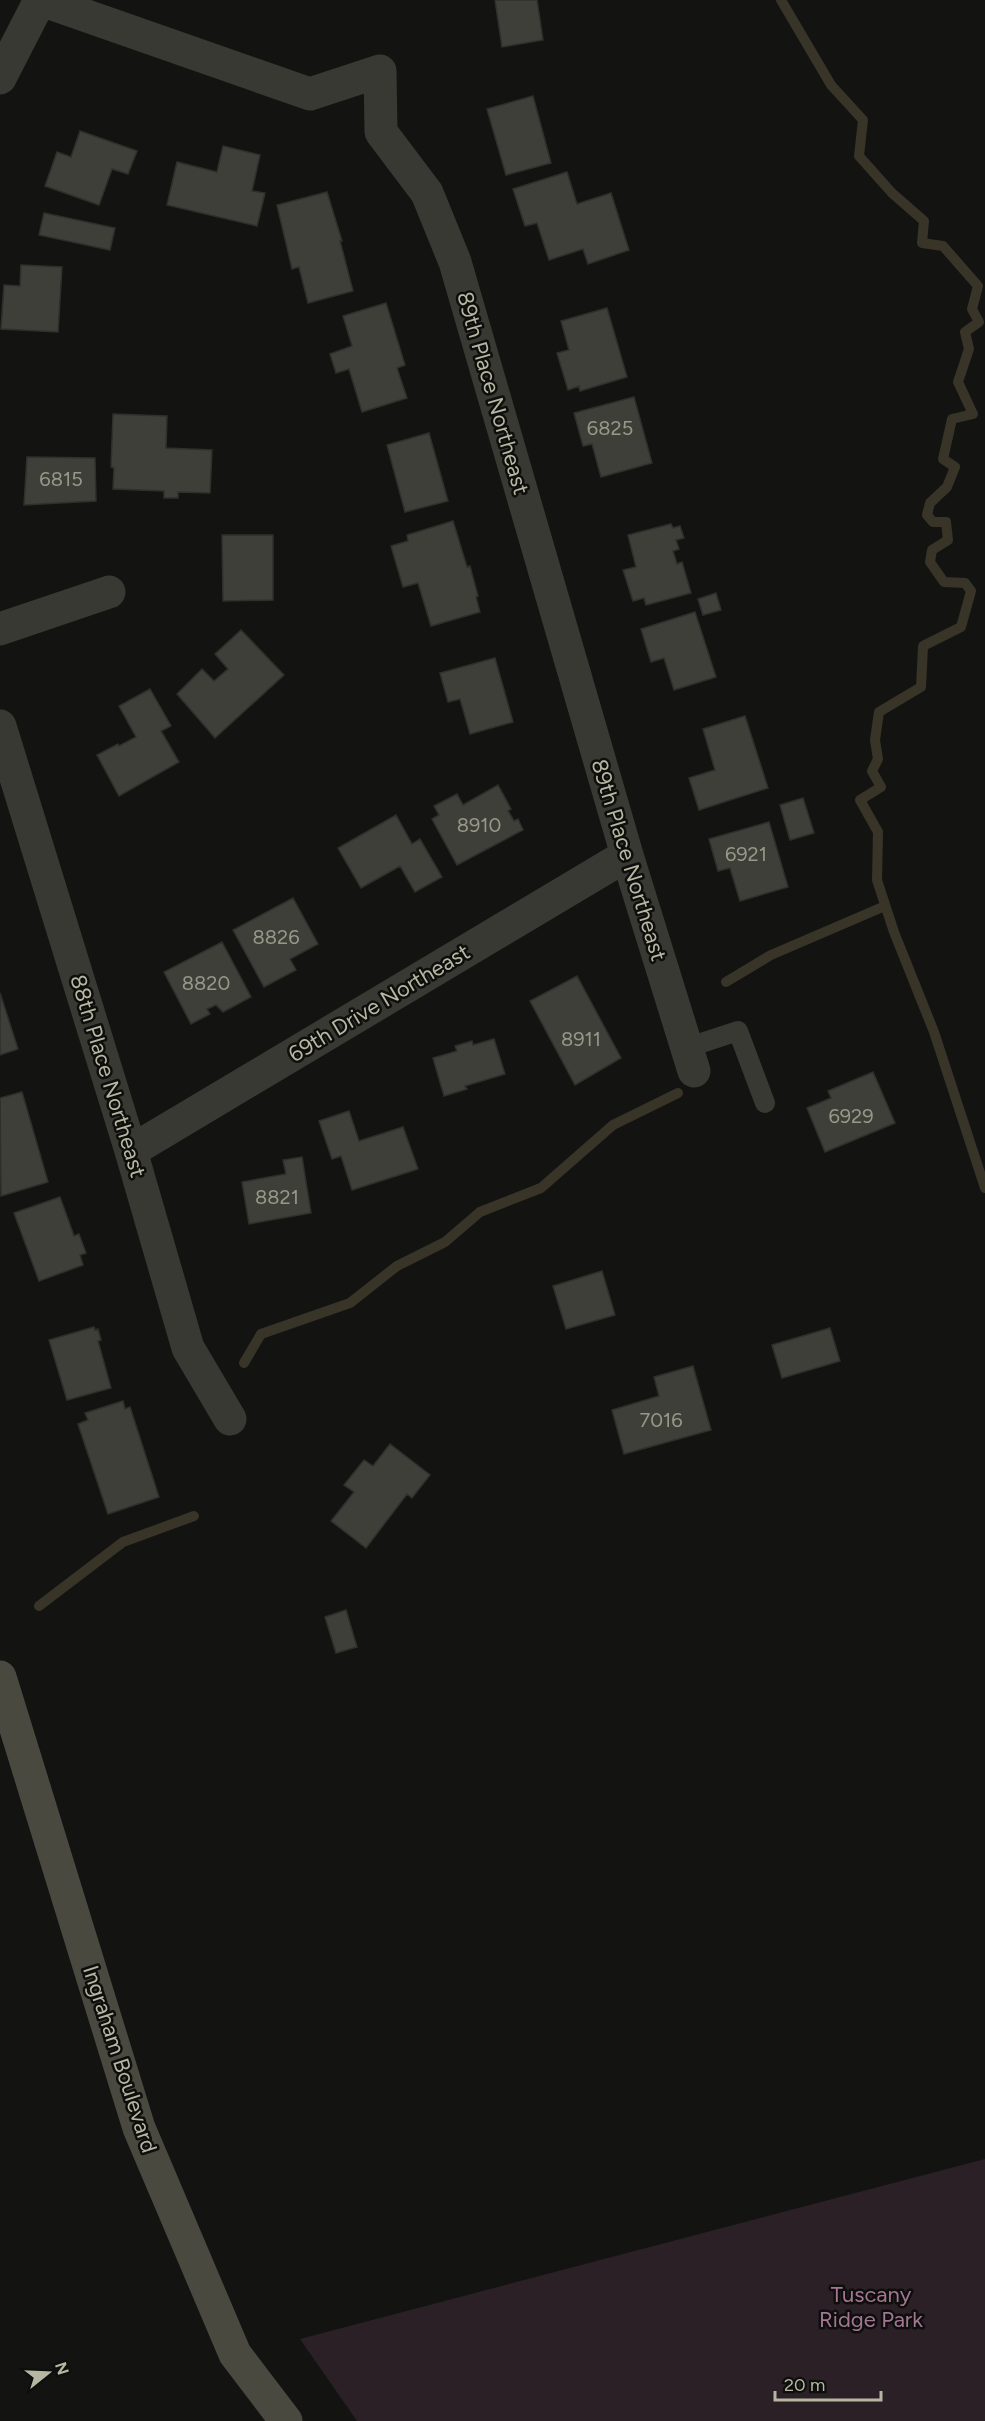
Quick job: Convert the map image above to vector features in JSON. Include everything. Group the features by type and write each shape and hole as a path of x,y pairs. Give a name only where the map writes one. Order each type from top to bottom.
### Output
{"main road":[{"name":"Ingraham Boulevard","path":"0,1677 139,2128 235,2354 286,2421"}],"street":[{"path":"0,78 41,0"},
{"name":"89th Place Northeast","path":"41,0 310,94 380,71 381,132 427,193 455,262 627,855 690,1059"},
{"path":"0,629 109,592"},
{"name":"88th Place Northeast","path":"0,726 131,1151 188,1348 230,1419"},
{"name":"69th Drive Northeast","path":"131,1151 627,855"}],"lane":[{"path":"690,1059 738,1031 765,1103"}],"green space":[{"name":"Tuscany Ridge Park","path":"985,2159 985,2421 357,2421 300,2339"}],"building":[{"path":"495,0 537,0 543,40 502,47"},
{"path":"533,96 551,163 506,175 487,109"},
{"path":"80,131 137,151 128,174 112,169 99,205 45,186 57,152 71,157"},
{"path":"223,146 260,155 252,191 265,193 257,226 167,205 177,162 217,172"},
{"path":"567,172 577,204 611,193 629,250 588,264 583,249 549,260 537,223 525,226 513,189"},
{"path":"327,192 342,241 340,241 353,291 308,303 299,267 292,269 277,205"},
{"path":"44,213 115,228 110,250 39,235"},
{"path":"21,265 62,267 58,332 1,329 4,285 20,286"},
{"path":"386,303 405,365 397,368 407,398 362,412 349,369 336,373 330,354 352,346 343,316"},
{"path":"607,308 627,377 580,391 579,386 568,390 557,353 569,350 561,321"},
{"path":"634,397 652,463 601,477 592,444 583,446 574,413"},
{"path":"113,414 167,416 166,448 212,450 210,493 178,492 178,498 164,498 164,491 113,489 114,468 111,467"},
{"path":"429,433 448,501 405,512 387,445"},
{"path":"27,457 95,458 96,501 24,505"},
{"path":"453,521 467,567 470,566 480,612 431,626 418,583 403,587 391,546 408,541 407,535"},
{"path":"671,524 673,528 680,526 684,538 676,540 679,549 673,551 677,564 682,562 691,593 646,605 644,598 633,601 623,570 636,567 628,535"},
{"path":"222,535 273,535 273,600 223,601"},
{"path":"716,593 721,610 703,615 698,599"},
{"path":"695,612 716,677 674,690 664,658 651,662 641,629"},
{"path":"241,630 284,675 215,738 177,694 202,669 214,681 228,669 215,654"},
{"path":"495,658 513,722 470,734 460,699 448,702 440,673"},
{"path":"150,689 171,726 161,731 179,762 119,796 97,755 136,737 119,706"},
{"path":"745,716 768,788 699,810 689,778 715,770 703,729"},
{"path":"498,785 511,809 508,811 514,821 518,819 523,830 457,865 432,819 439,815 434,806 457,794 463,805"},
{"path":"803,798 814,833 790,840 780,805"},
{"path":"396,815 412,844 420,839 442,877 415,892 400,866 361,888 338,848"},
{"path":"769,822 788,887 740,901 730,868 718,871 709,839"},
{"path":"293,898 318,944 290,959 296,970 264,987 233,930"},
{"path":"222,942 251,997 223,1012 216,1005 207,1009 210,1014 191,1024 164,972"},
{"path":"577,976 621,1058 575,1085 530,1001"},
{"path":"0,993 18,1049 0,1055"},
{"path":"494,1039 505,1074 465,1086 467,1089 444,1096 433,1058 457,1051 455,1046 472,1041 473,1045"},
{"path":"873,1072 895,1123 825,1152 807,1108 831,1098 828,1091"},
{"path":"22,1092 48,1182 1,1196 0,1098"},
{"path":"349,1111 359,1141 403,1127 418,1169 352,1190 341,1156 332,1159 319,1121"},
{"path":"302,1157 311,1213 249,1224 242,1182 286,1174 283,1160"},
{"path":"60,1197 74,1236 79,1234 86,1253 80,1255 83,1265 39,1281 14,1213"},
{"path":"602,1271 615,1315 566,1329 553,1286"},
{"path":"94,1327 95,1330 98,1329 101,1340 98,1341 111,1388 67,1400 49,1340"},
{"path":"830,1328 840,1361 782,1378 772,1345"},
{"path":"693,1366 711,1430 624,1454 612,1410 659,1396 654,1377"},
{"path":"123,1401 125,1409 130,1407 159,1497 108,1514 78,1424 88,1420 85,1413"},
{"path":"390,1444 430,1475 412,1498 407,1494 366,1548 331,1521 354,1492 344,1485 364,1460 373,1466"},
{"path":"346,1610 357,1647 336,1653 325,1617"}],"waterway":[{"path":"781,0 831,85 863,120 859,156 892,193 924,221 922,243 943,246 978,286 972,309 979,322 965,332 969,349 958,382 973,414 952,419 943,459 955,467 947,487 930,503 927,515 933,522 946,522 948,540 932,550 930,562 944,582 965,583 971,591 961,627 923,646 921,687 879,712 875,740 878,759 872,771 881,787 860,800 878,832 877,880 894,932 934,1032 985,1188"},
{"path":"726,982 771,955 885,906"},
{"path":"244,1363 261,1334 350,1303 397,1266 445,1242 480,1212 541,1188 613,1125 678,1093"},
{"path":"39,1606 123,1542 194,1516"}]}
